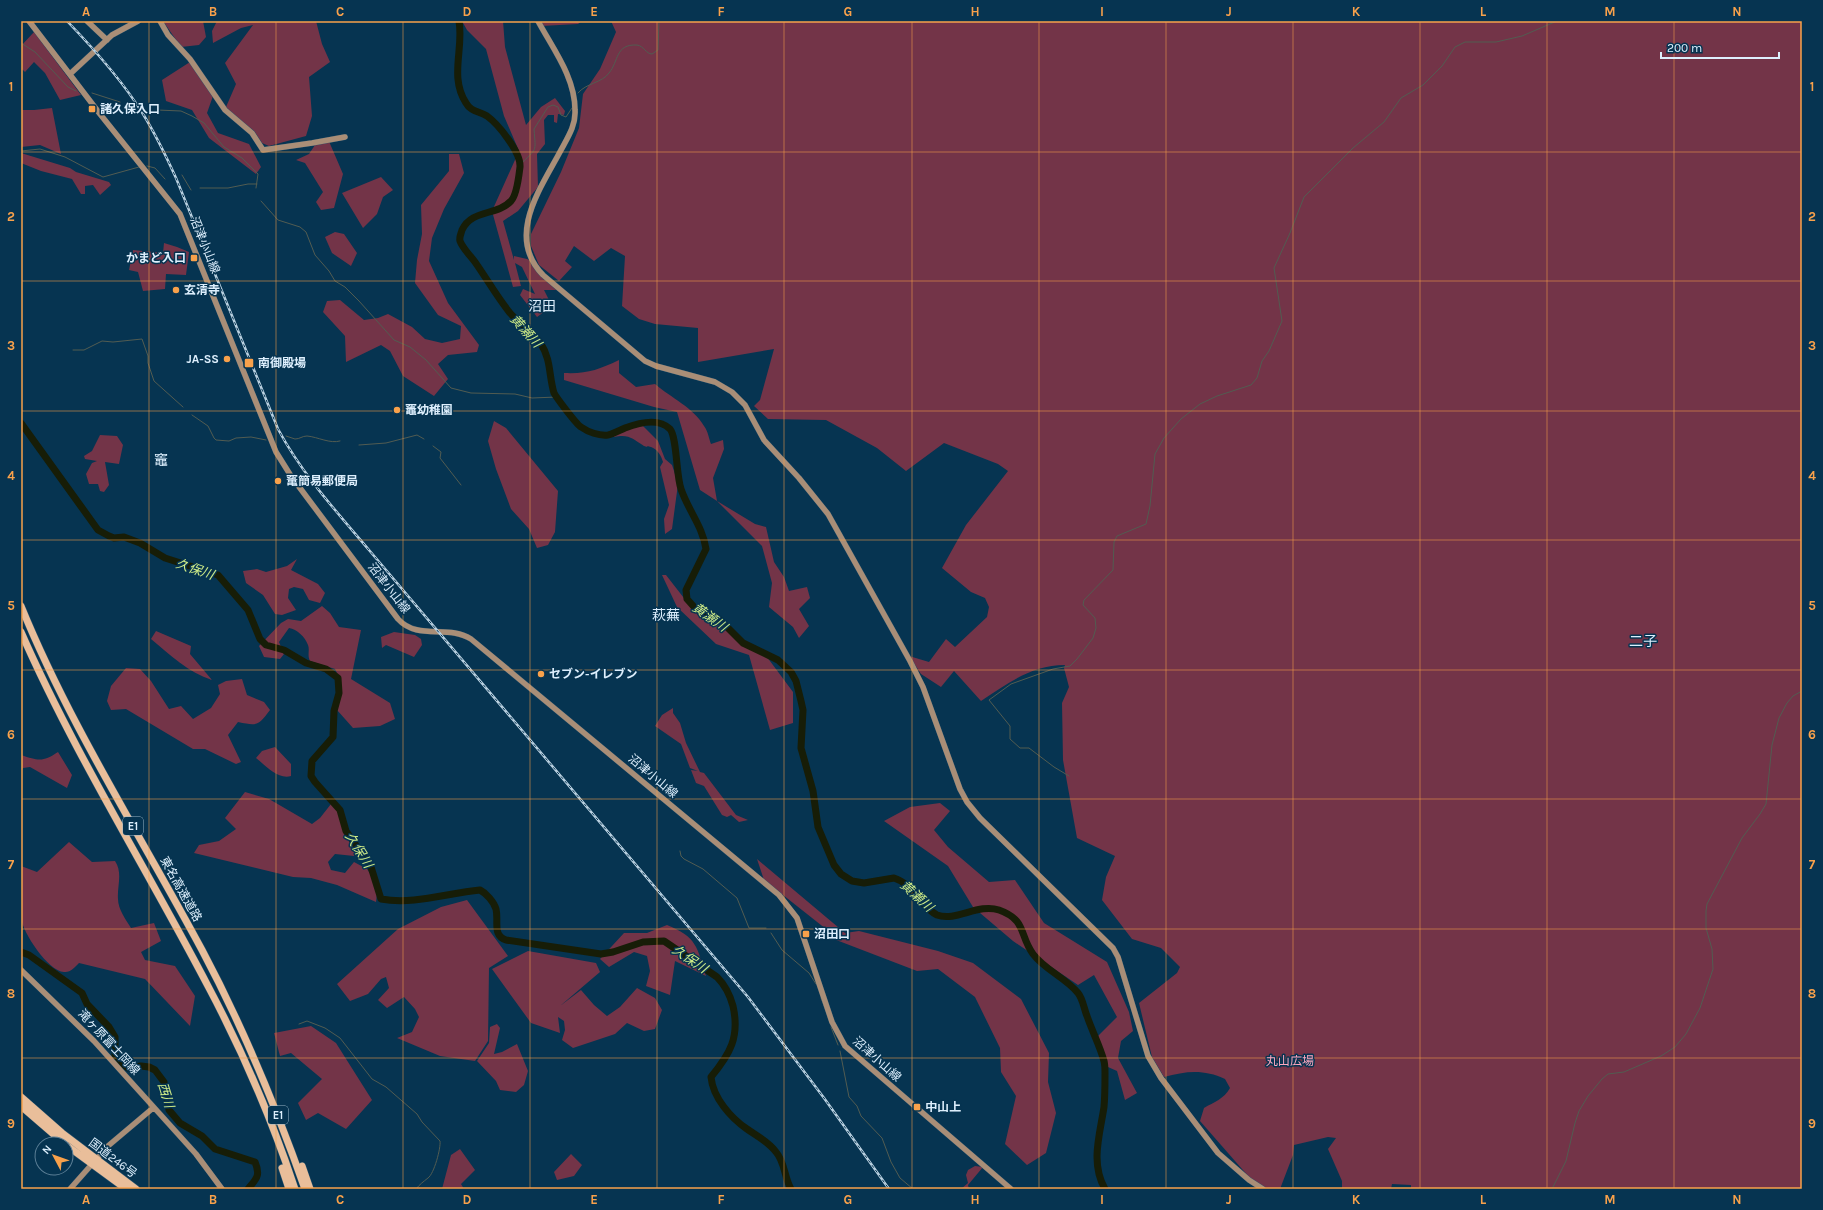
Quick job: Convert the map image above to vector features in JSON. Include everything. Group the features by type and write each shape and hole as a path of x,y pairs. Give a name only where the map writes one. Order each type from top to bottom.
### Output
{"highway":[{"name":"東名高速道路","path":"21,607 47,665 80,730 202,951 248,1043 282,1124 305,1189"},
{"name":"東名高速道路","path":"21,632 70,734 203,976 238,1048 273,1130 294,1189"},
{"path":"248,1043 277,1102 310,1189"},
{"path":"238,1048 289,1189"},
{"name":"国道246号","path":"21,1097 126,1189"},
{"name":"国道246号","path":"21,1106 57,1136"},
{"name":"国道246号","path":"74,1149 136,1189"}],"street":[{"name":"沼津小山線","path":"29,21 180,214 276,452 291,476 398,619 404,626 414,630 454,632 472,639 779,895 797,918 832,1022 844,1046 1011,1189"},
{"path":"87,21 107,40"},
{"path":"70,74 107,40 120,30 138,21"},
{"path":"160,21 168,35 190,59 225,110 252,133 262,150 312,143 345,136"},
{"path":"538,21 571,83 576,111 573,129 543,184 528,219 526,239 527,249 535,266 543,275 645,361 656,366 715,382 732,392 745,405 764,440 818,501 828,514 844,542 923,687 954,773 967,802 980,818 1113,948 1118,957 1148,1056 1161,1078 1218,1153 1243,1175 1263,1189"},
{"name":"滝ヶ原富士岡線","path":"21,970 94,1041 196,1154 222,1189"},
{"path":"70,1189 121,1133 153,1108"}],"green space":[{"path":"163,21 203,21 206,37 199,45 181,47"},
{"path":"217,21 316,21 322,44 330,62 309,77 312,116 306,136 269,146 262,143 254,131 226,107 236,84 225,63 253,25 241,28 213,43 212,31"},
{"path":"462,21 503,21 505,47 526,125 541,107 555,98 565,111 564,115 558,114 557,123 554,122 554,115 548,115 544,120 545,144 537,154 538,187 518,211 503,221 514,260 514,256 533,262 535,269 557,290 544,290 552,306 537,317 520,295 523,289 535,294 522,267 515,263 521,286 513,287 492,211 519,151 504,116 486,49 467,30"},
{"path":"538,21 582,21 578,24 541,26"},
{"name":"丸山広場","path":"611,21 1802,21 1802,1189 1411,1189 1411,1185 1392,1184 1391,1189 1342,1189 1342,1181 1328,1149 1336,1138 1328,1137 1294,1145 1293,1155 1280,1189 1266,1189 1249,1177 1200,1121 1204,1108 1222,1098 1228,1092 1230,1088 1225,1079 1202,1072 1187,1072 1164,1077 1152,1057 1139,1003 1177,973 1180,967 1161,948 1132,939 1102,900 1106,877 1115,856 1077,838 1063,760 1062,703 1069,687 1064,668 1065,665 1042,668 1021,676 981,701 954,671 941,687 921,674 909,656 929,662 946,639 955,647 987,617 989,607 985,598 971,592 942,568 966,525 1008,471 998,464 944,443 906,471 877,448 826,420 768,419 754,406 760,400 774,349 698,362 698,328 655,324 639,319 622,306 625,256 611,248 594,261 574,246 565,261 572,267 559,281 539,265 531,246 531,234 561,172 579,128 583,94 600,69 616,32"},
{"path":"34,32 81,95 60,100 45,73 34,62 25,72 21,68 21,46"},
{"path":"190,62 213,96 207,113 218,133 249,144 261,167 256,174 209,138 192,110 166,101 162,80"},
{"path":"52,108 61,154 40,145 21,147 21,110"},
{"path":"328,139 343,174 334,208 321,210 316,202 323,192 305,163 296,160 309,154 317,142"},
{"path":"21,153 70,168 76,172 109,182 111,185 100,195 93,185 85,186 85,194 81,194 72,179 41,171 21,163"},
{"path":"449,154 459,154 464,173 444,209 432,238 429,261 448,303 479,345 477,352 448,355 438,364 448,379 434,396 403,376 390,351 381,345 346,362 345,336 323,312 327,301 340,300 364,320 378,318 388,314 412,327 425,339 442,343 460,339 461,326 438,315 415,283 417,260 422,234 421,205 449,171"},
{"path":"381,177 393,190 383,197 377,214 363,228 342,193"},
{"path":"335,232 344,234 357,253 351,266 332,253 325,237"},
{"path":"164,243 189,252 186,275 166,274 165,289 143,291 138,272 129,270 133,250 163,253"},
{"path":"619,360 619,373 636,387 655,384 694,413 705,428 711,444 723,440 724,449 713,478 717,501 700,490 677,412 654,407 564,380 564,373 592,371"},
{"path":"494,421 506,428 558,491 555,532 548,545 537,548 529,529 511,509 496,469 488,441"},
{"path":"641,424 658,441 665,459 672,465 678,484 672,529 665,534 664,519 669,505 660,467 663,462 661,457 657,451 649,446 646,447 624,436 614,437 614,432"},
{"path":"100,435 117,436 123,445 119,464 105,462 109,485 104,492 100,491 98,484 89,484 86,474 92,463 97,461 85,459 84,456 92,451"},
{"path":"717,501 755,524 766,527 774,562 784,577 789,591 807,587 810,598 799,609 809,626 799,638 793,627 769,607 772,583 762,546"},
{"path":"297,559 291,570 318,584 325,593 320,603 309,600 303,589 294,587 289,589 288,598 296,610 282,615 275,614 263,595 246,583 243,571 257,569 266,572 287,566"},
{"path":"662,575 666,575 694,611 719,623 739,640 764,653 793,692 793,723 770,730 749,655 716,644 677,607"},
{"path":"322,606 330,613 339,627 361,630 351,679 390,703 395,719 380,726 353,728 337,710 340,679 335,669 310,661 307,642 303,636 295,630 289,628 279,642 284,654 280,659 264,657 259,646 281,623 288,619 301,621"},
{"path":"156,631 191,646 190,654 212,680 187,668 151,639"},
{"path":"394,632 415,635 421,639 422,645 414,657 386,645 382,648 381,637"},
{"path":"126,668 140,669 151,681 169,709 181,706 193,719 211,708 220,694 218,685 226,681 242,679 247,695 264,702 270,710 257,724 238,722 228,735 241,762 236,764 205,749 193,749 126,709 111,710 107,701 111,686"},
{"path":"673,708 673,713 680,723 686,743 700,772 704,773 736,815 748,820 739,822 731,815 727,817 722,815 704,786 696,783 691,770 698,771 690,768 681,744 655,726 662,715"},
{"path":"275,747 291,764 291,776 286,777 277,774 256,758 262,751"},
{"path":"58,752 72,775 67,788 30,767 23,768 21,770 21,755 41,760"},
{"path":"245,792 269,799 312,824 320,818 331,804 337,806 357,849 354,856 335,854 328,862 331,870 345,873 354,862 367,869 378,885 376,902 337,885 311,878 293,877 194,853 199,845 219,841 236,829 225,818"},
{"path":"940,803 950,811 934,830 948,847 989,882 1015,880 1044,923 1107,962 1129,1012 1133,1031 1121,1041 1118,1058 1137,1093 1125,1100 1117,1071 1108,1067 1098,1036 1117,1017 1094,975 1078,985 1013,941 973,907 948,866 884,821 910,807"},
{"path":"69,842 92,862 115,861 119,870 118,903 125,918 131,928 154,923 161,941 141,952 145,960 175,966 195,996 190,1026 145,979 79,963 68,972 58,970 44,958 31,941 26,933 20,912 21,866 37,872"},
{"path":"757,859 845,933 859,931 938,951 973,963 1021,999 1049,1053 1048,1082 1056,1113 1046,1153 1027,1165 1005,1144 1016,1096 1001,1072 1000,1048 975,997 938,969 917,971 831,938 826,929 764,880"},
{"path":"467,900 508,956 489,968 488,1041 475,1061 440,1056 397,1038 412,1032 419,1017 415,1009 404,997 387,1008 378,1000 389,988 386,977 381,979 368,994 350,1001 337,984 398,929 441,907"},
{"path":"667,925 677,929 694,944 698,950 706,976 675,961 670,995 646,986 650,971 647,956 634,952 609,967 600,959 624,933 647,933"},
{"path":"528,951 596,963 600,972 560,1006 581,990 594,1005 607,1016 620,1007 637,988 655,998 662,1010 655,1029 644,1031 627,1023 615,1034 573,1048 562,1040 565,1030 564,1021 558,1017 560,1033 531,1023 492,969"},
{"path":"497,1024 500,1028 494,1054 502,1052 517,1044 528,1071 524,1085 516,1092 500,1090 496,1081 477,1061 489,1043 490,1027"},
{"path":"311,1026 336,1043 372,1100 346,1129 318,1113 306,1120 298,1103 322,1079 291,1053 280,1056 274,1033"},
{"path":"460,1149 475,1170 461,1184 464,1189 442,1189 451,1155"},
{"path":"571,1154 582,1165 574,1176 557,1180 554,1172"},
{"path":"975,1166 983,1167 968,1185 969,1189 961,1189 968,1183 966,1175 968,1170"}],"waterway":[{"name":"黄瀬川","path":"459,21 460,42 458,83 461,93 470,108 487,116 503,132 517,154 520,167 516,190 511,201 499,209 478,216 466,223 460,236 461,244 510,313 541,344 547,356 554,393 578,425 590,432 605,435 612,434 636,424 648,422 660,423 670,429 674,440 679,483 687,504 702,533 706,549 686,590 687,599 695,608 715,616 743,643 778,660 791,672 796,681 803,710 801,748 813,791 818,827 834,865 841,874 852,881 864,883 894,878 907,885 931,911 944,917 991,908 1008,914 1018,923 1029,947 1038,960 1068,983 1080,995 1105,1064 1104,1107 1097,1148 1098,1169 1100,1179 1105,1189"},
{"path":"578,93 585,87 606,76 612,68 618,54 625,47 637,45 650,54 658,50 659,21"},
{"path":"1069,776 1054,767 1029,748 1020,748 1010,739 1010,726 989,700 1011,684 1053,669 1070,666 1077,659 1093,638 1096,628 1095,618 1083,605 1084,600 1113,570 1114,542 1117,536 1146,524 1150,506 1155,454 1164,438 1181,419 1200,404 1217,396 1251,385 1257,378 1262,361 1269,351 1282,321 1274,268 1304,197 1353,148 1384,122 1401,98 1423,85 1442,66 1455,47 1465,42 1496,42 1522,36 1557,21"},
{"path":"21,43 35,52 68,87 76,91"},
{"path":"92,93 120,102"},
{"path":"520,165 534,150 534,129 548,107 553,105 558,107 561,115 566,117 572,108"},
{"path":"157,110 181,111 204,123 224,147 242,158 258,174 256,188"},
{"path":"21,151 40,149 65,157 103,177 139,167"},
{"path":"147,166 155,168 165,179"},
{"path":"182,175 191,190"},
{"path":"200,188 228,188 248,184 257,184"},
{"path":"261,201 278,220 300,227 306,232 315,255 329,271 335,281 345,287 394,340 410,347 426,360 451,388 471,393 515,394 532,398 557,397"},
{"path":"73,350 84,350 102,341 113,342 142,339 154,381 183,407"},
{"path":"192,415 208,426 216,440 229,441 236,438 251,437 266,440"},
{"name":"久保川","path":"21,423 98,530 114,538 124,537 140,543 165,558 218,575 248,610 260,639 266,645 284,650 306,663 326,669 338,678 339,693 334,711 333,737 312,761 311,776 340,810 346,831 371,867 381,899 406,901 418,900 480,890 485,893 494,904 497,914 497,931 499,935 506,940 601,954 613,952 643,942 664,941 717,977 725,987 733,1006 735,1027 732,1044 728,1053 711,1077 712,1085 719,1100 729,1113 773,1148 781,1160 791,1189"},
{"path":"359,445 386,443 417,435 424,439"},
{"path":"286,436 295,439 307,436 332,442 340,441"},
{"path":"433,446 441,452 440,458 461,485"},
{"path":"1552,1189 1566,1161 1579,1111 1588,1096 1608,1074 1624,1072 1661,1056 1675,1047 1686,1034 1700,1008 1713,969 1712,949 1706,928 1707,904 1742,838 1766,804 1772,745 1779,718 1787,703 1793,696 1802,691"},
{"path":"680,851 681,856 684,859 703,869 737,898 749,928 766,928"},
{"path":"771,933 782,950 809,973 816,984"},
{"name":"西川","path":"21,952 29,955 82,993 87,1004 109,1027 115,1037 115,1058 128,1068 141,1066 149,1067 155,1070 164,1082 169,1110 180,1123 202,1136 215,1149 255,1162 258,1174 248,1189"},
{"path":"821,998 825,1008"},
{"path":"299,1024 307,1021 325,1028 340,1038 372,1079 386,1087 417,1114 422,1122 440,1141 433,1172 416,1189"},
{"path":"831,1027 838,1045"},
{"path":"840,1051 849,1097 857,1106 861,1116 882,1138 891,1162 900,1178 913,1189"}],"railway":[{"path":"67,21 117,77 135,101 157,138 176,178 278,429 287,446 320,492 344,521 748,997 824,1098 889,1189"}],"place":[{"name":"諸久保入口","path":"92,109"},
{"name":"かまど入口","path":"194,258"},
{"name":"玄清寺","path":"176,290"},
{"name":"JA-SS","path":"227,359"},
{"name":"南御殿場","path":"249,363"},
{"name":"竈幼稚園","path":"397,410"},
{"name":"竃簡易郵便局","path":"278,481"},
{"name":"セブン-イレブン","path":"541,674"},
{"name":"沼田口","path":"806,934"},
{"name":"中山上","path":"917,1107"}],"district":[{"name":"沼田","path":"542,306"},
{"name":"竈","path":"161,460"},
{"name":"萩蕪","path":"666,615"},
{"name":"二子","path":"1643,641"}]}
